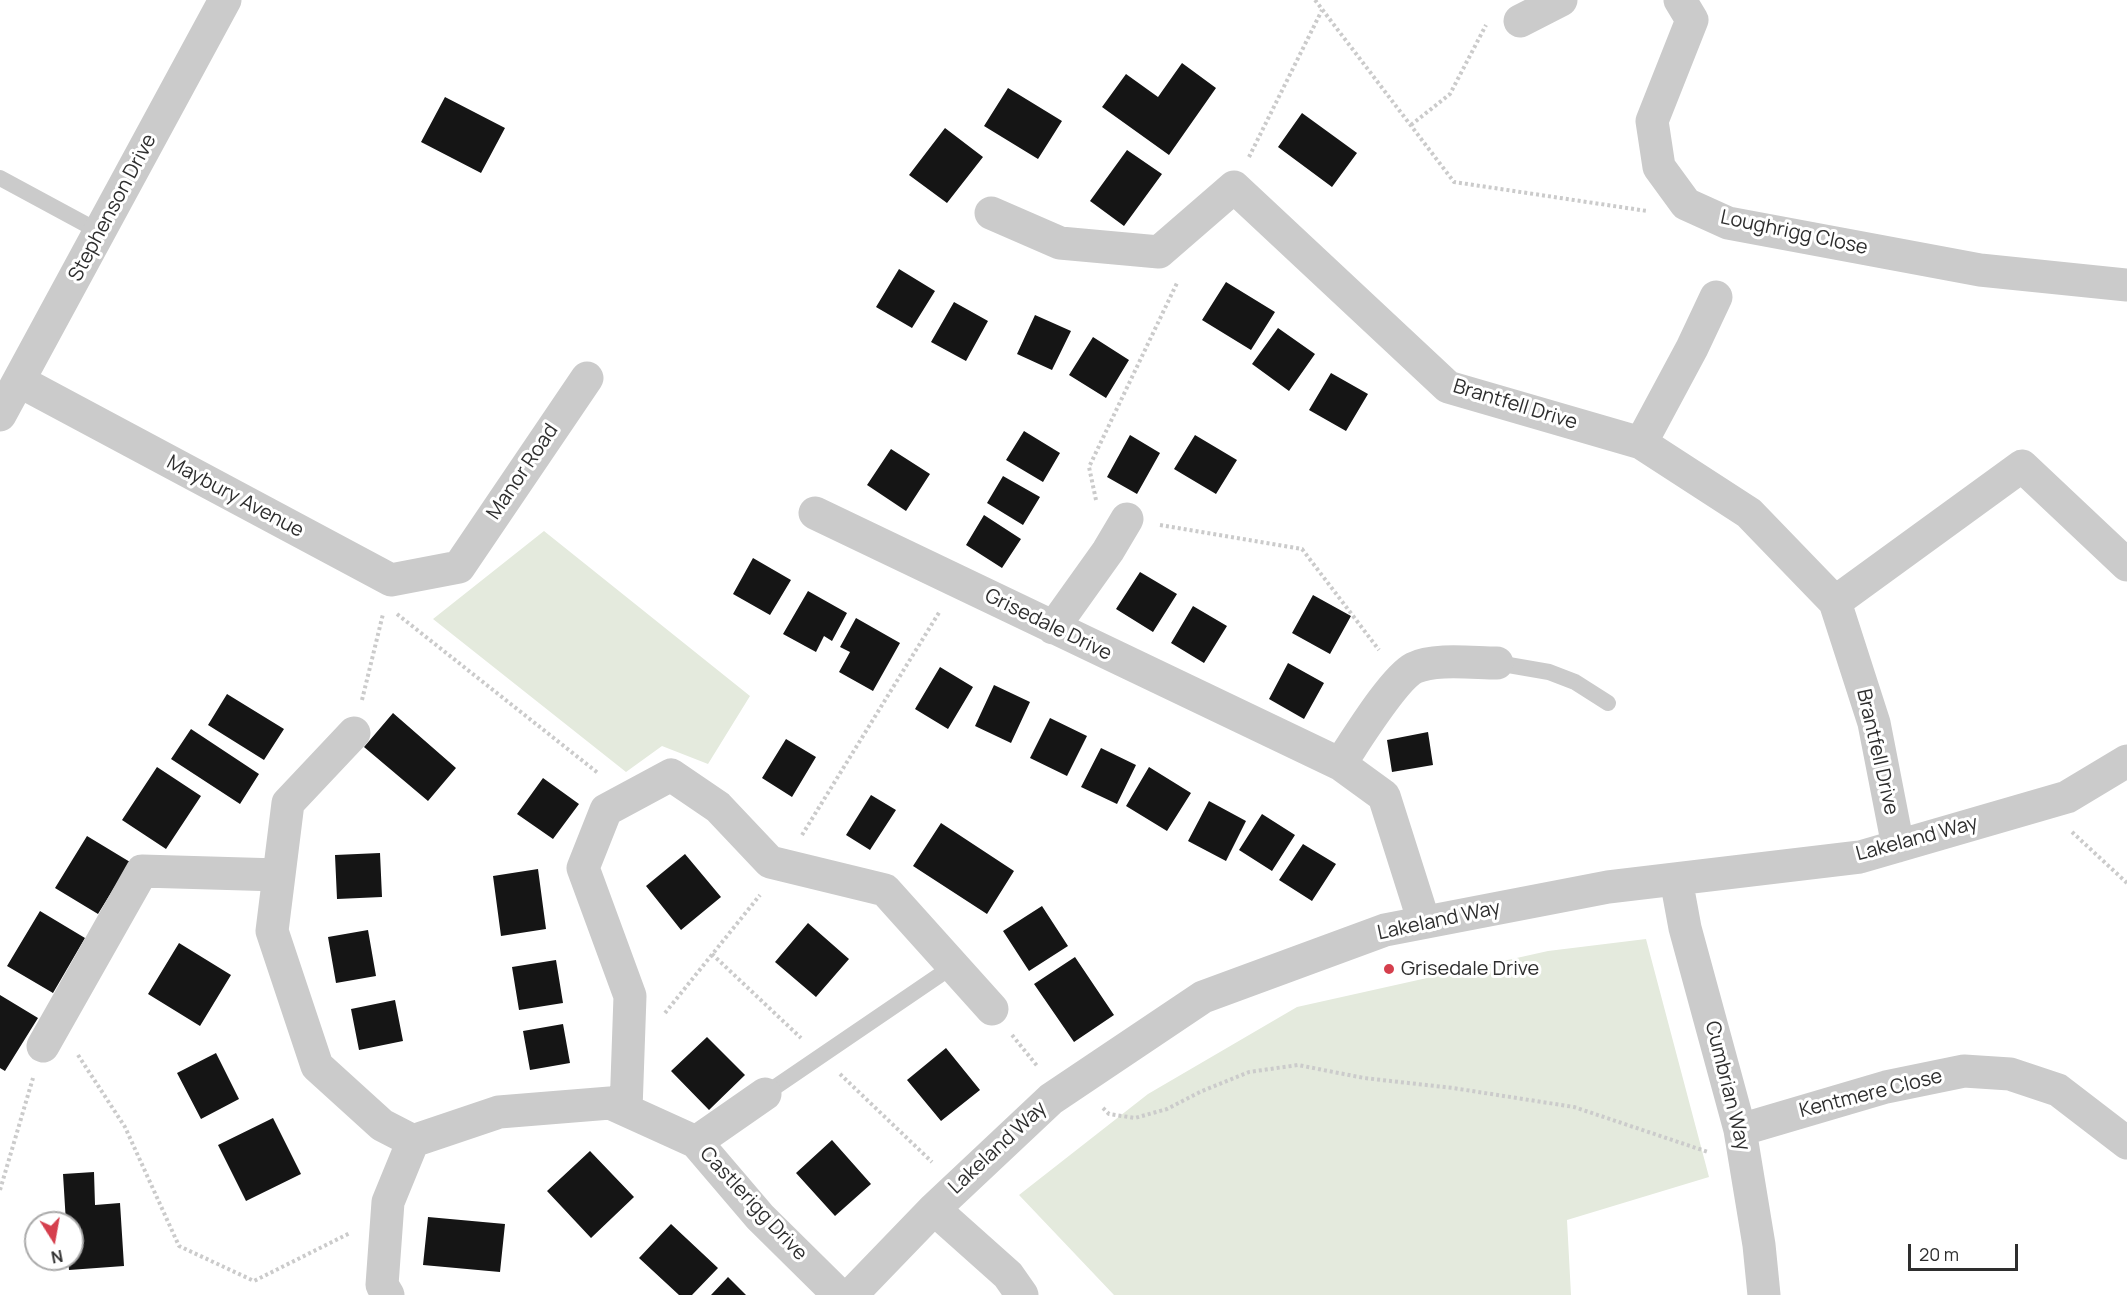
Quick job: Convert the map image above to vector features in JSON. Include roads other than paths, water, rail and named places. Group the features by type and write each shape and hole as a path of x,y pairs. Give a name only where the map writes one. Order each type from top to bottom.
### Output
{"street":[{"name":"Stephenson Drive","path":"0,415 225,0"},
{"path":"1520,21 1561,0"},
{"name":"Loughrigg Close","path":"1680,0 1692,20 1652,121 1659,167 1686,204 1728,223 1980,270 2127,285"},
{"name":"Brantfell Drive","path":"991,213 1060,243 1159,252 1234,187 1448,387 1641,443 1749,513 1835,602 1874,723 1898,846"},
{"path":"1641,443 1692,348 1716,297"},
{"name":"Manor Road","path":"388,592 459,567 587,378"},
{"name":"Maybury Avenue","path":"19,381 388,592"},
{"path":"1835,602 2022,466 2127,565"},
{"name":"Grisedale Drive","path":"815,513 1340,764 1384,796 1424,922"},
{"path":"1053,628 1108,551 1127,519"},
{"path":"1340,764 1400,678 1414,668 1436,663 1497,663"},
{"path":"354,732 288,803 272,931 317,1066 382,1125 413,1141 388,1202 382,1285 388,1295"},
{"name":"Lakeland Way","path":"851,1295 934,1209 1068,1087 1203,997 1385,930 1608,886 1860,857 2067,797 2127,761"},
{"path":"626,1110 630,996 583,867 606,810 672,775 718,807 770,862 885,890 992,1009"},
{"path":"50,1034 142,871 279,875"},
{"name":"Cumbrian Way","path":"1676,879 1685,928 1742,1140 1760,1245 1764,1295"},
{"name":"Kentmere Close","path":"1742,1140 1886,1087 1965,1071 2010,1074 2058,1090 2127,1143"},
{"path":"696,1142 765,1094"},
{"name":"Castlerigg Drive","path":"413,1141 499,1112 610,1103 696,1142 760,1217 839,1295"},
{"path":"934,1209 1008,1275 1022,1295"}],"lane":[{"path":"0,178 100,232"},
{"path":"1497,663 1549,672 1575,682 1608,703"},
{"path":"765,1094 953,966"}],"place":[{"name":"Grisedale Drive","path":"1389,969"}]}
